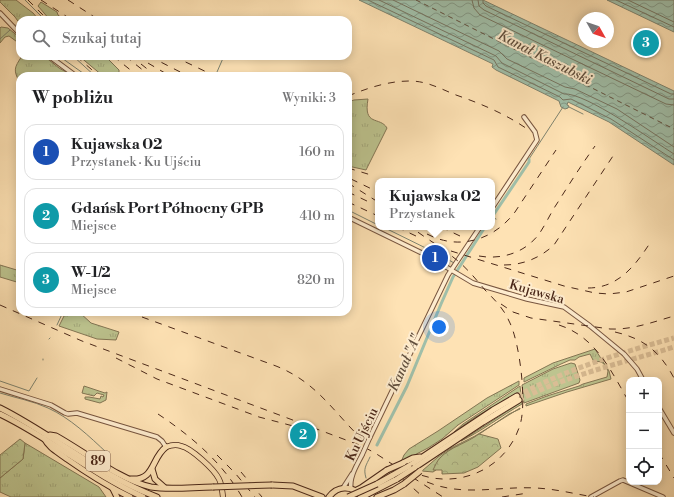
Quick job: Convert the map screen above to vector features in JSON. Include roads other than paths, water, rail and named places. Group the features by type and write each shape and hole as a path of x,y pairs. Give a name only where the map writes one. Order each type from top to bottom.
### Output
{"highway":[{"path":"353,490 362,497 378,486 431,457 518,398 493,410 422,457 411,467"},
{"name":"89","path":"0,408 49,435 56,436 129,479 145,485 164,487 293,486 326,497 336,490 343,488"},
{"name":"89","path":"0,414 43,438 48,446 97,479 130,497"},
{"path":"49,435 132,487 157,497"},
{"path":"43,438 104,477 143,497"},
{"path":"129,479 142,478 150,472 158,454 166,447"},
{"path":"343,488 353,490 361,488 387,470 413,458 422,457"},
{"path":"377,497 404,484 420,471 431,457"},
{"path":"152,468 155,479 164,487"},
{"path":"348,497 378,486"},
{"path":"112,488 117,497"}],"main road":[{"path":"166,447 175,445 182,446 197,456 218,477 222,487 223,497"}],"street":[{"path":"0,13 16,30"},
{"path":"54,60 71,72"},
{"path":"495,203 536,140 536,135 524,117"},
{"path":"352,220 414,249 454,272"},
{"name":"Ku Ujściu","path":"353,490 350,483 370,437 454,272 455,264 478,230"},
{"name":"Kujawska","path":"454,272 473,283 527,299 564,307 624,354 637,369 641,377"},
{"path":"0,389 51,405 65,413 77,413 157,437 166,447"},
{"path":"662,413 674,433"},
{"name":"Ku Ujściu","path":"343,488 353,474"},
{"path":"591,497 623,480 662,497"}],"water":[{"name":"Kanał Kaszubski","path":"359,0 483,0 578,45 578,48 584,48 674,91 674,165 609,122 568,102 568,108 565,109 561,107 559,101 496,70 492,67 493,64"},
{"path":"607,0 674,0 674,32"}],"waterway":[{"path":"25,0 41,16"},
{"path":"0,39 10,30"},
{"path":"65,60 81,72"},
{"path":"77,60 91,72"},
{"path":"217,72 222,60"},
{"name":"Kanał \"A\"","path":"529,159 563,107"},
{"path":"569,107 583,114"},
{"name":"Kanał \"A\"","path":"495,213 529,162 529,159"},
{"path":"352,212 375,224"},
{"path":"389,230 454,263"},
{"name":"Kanał \"A\"","path":"377,445 407,386 453,277 483,230"},
{"path":"57,325 61,316"},
{"path":"0,381 29,391 37,378"},
{"path":"0,393 36,403 56,412 79,428 107,453"},
{"name":"Kanał \"A\"","path":"366,478 365,469 370,457"}],"tunnel":[{"path":"517,396 536,386 594,362 674,338"},
{"path":"519,400 576,376 674,347"}],"railway":[{"path":"28,0 44,16"},
{"path":"41,0 66,16"},
{"path":"68,0 93,16"},
{"path":"81,60 94,72"},
{"path":"118,60 133,72"},
{"path":"130,60 144,71"},
{"path":"143,60 163,72"},
{"path":"157,60 180,72"},
{"path":"181,60 207,72"},
{"path":"141,64 151,72"},
{"path":"352,95 371,88 402,81 422,82 494,110 530,131"},
{"path":"479,256 496,257 512,254 533,241 542,230 555,206 595,146"},
{"path":"427,234 451,242 463,242 475,240 497,230 507,222 515,212 556,150"},
{"path":"504,265 518,264 531,260 549,250 554,245 613,156"},
{"path":"352,169 371,175"},
{"path":"352,179 375,191"},
{"path":"352,186 375,200"},
{"path":"352,194 369,202"},
{"path":"352,204 375,215"},
{"path":"403,230 418,237"},
{"path":"409,470 425,476 442,479 459,478 475,474 489,466 502,455 513,442 520,425 523,402 519,357 513,331 504,312 462,264 415,230"},
{"path":"447,230 460,236"},
{"path":"588,288 599,287 617,280 632,267 650,243"},
{"path":"451,251 564,286 595,293 609,294 626,292 674,276"},
{"path":"501,304 513,312 531,318 610,329 634,327 674,316"},
{"path":"0,305 16,312"},
{"path":"25,316 82,341 362,446 443,497"},
{"path":"142,317 276,366 291,373 304,381 326,400 367,444"},
{"path":"559,325 572,330 593,346 609,367 626,397"},
{"path":"615,332 635,338 650,348 663,361 674,378"},
{"path":"116,358 157,379 259,417 297,427"},
{"path":"158,414 182,431 205,451 225,472 242,497"},
{"path":"217,455 235,473 255,497"},
{"path":"662,458 674,478"},
{"path":"393,470 423,497"},
{"path":"241,472 262,497"},
{"path":"427,482 454,489 481,490 536,488 558,490 594,497"},
{"path":"502,497 528,493"}],"place":[{"name":"W-1/2","path":"646,43"},
{"name":"Kujawska 02","path":"435,258"},
{"name":"Gdańsk Port Północny GPB","path":"303,435"}]}
